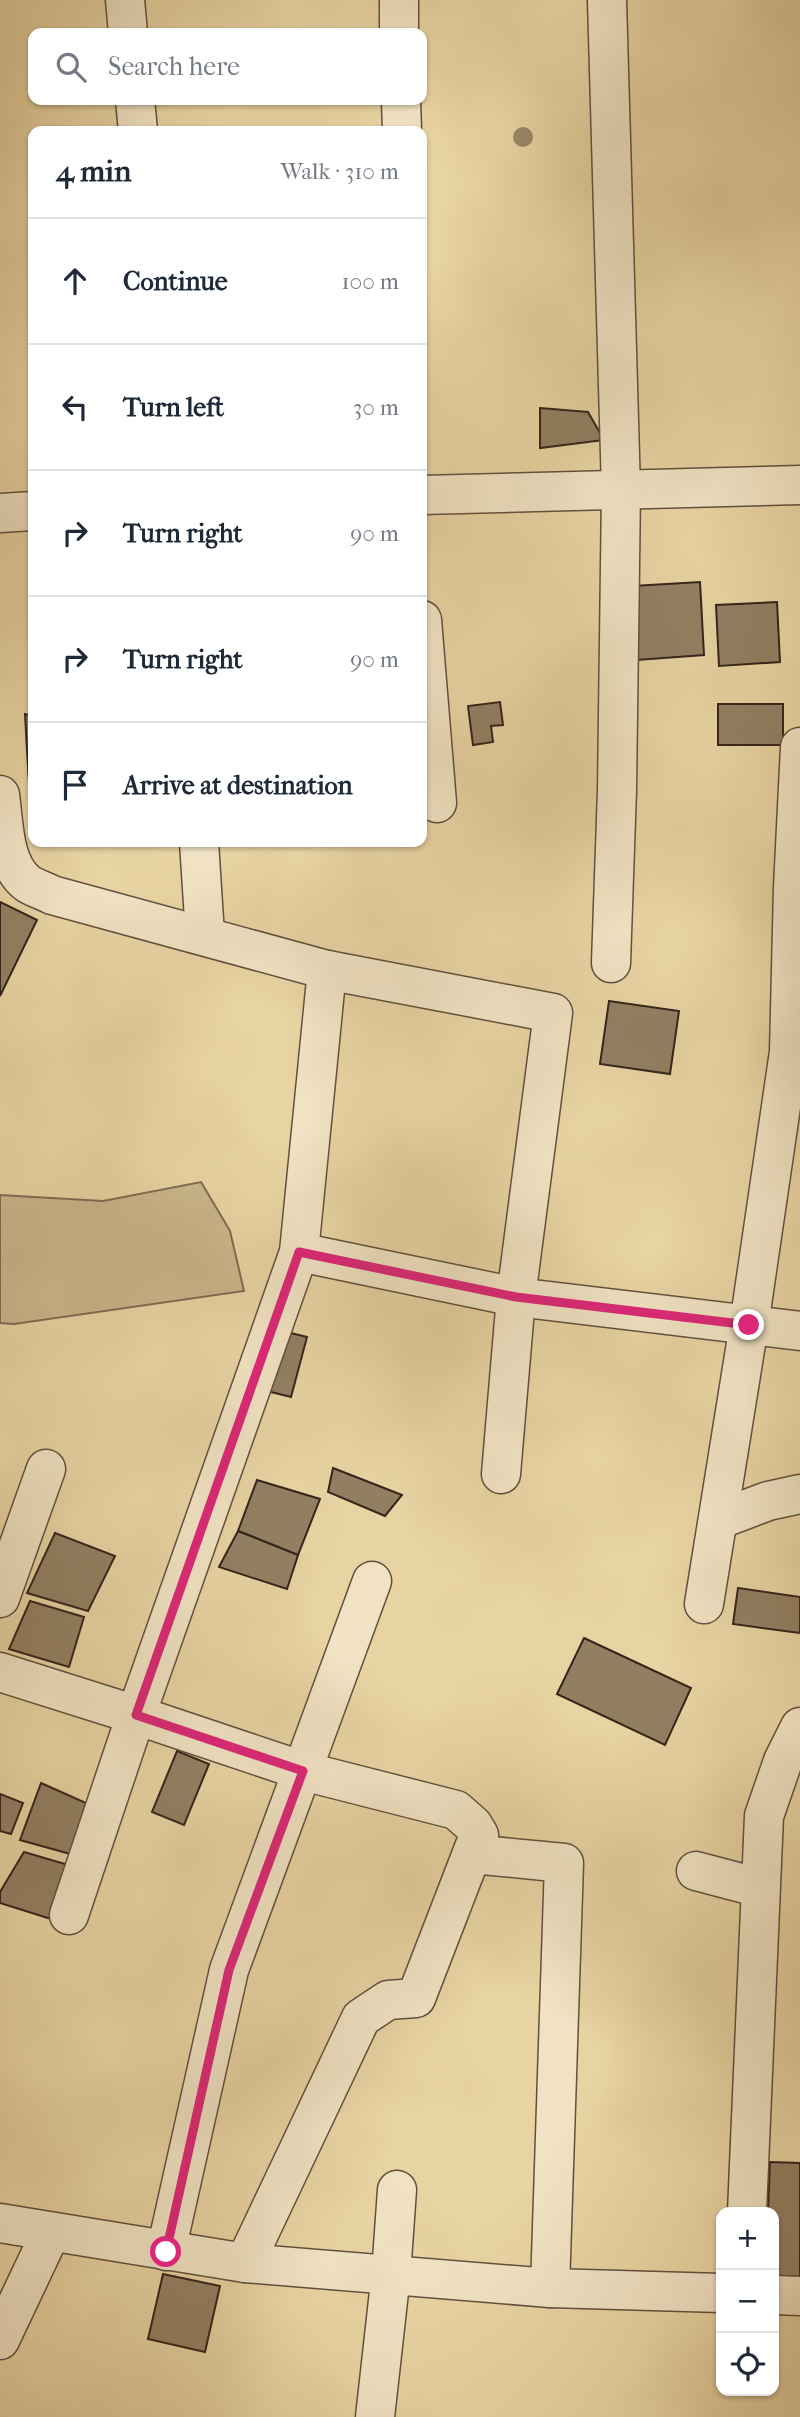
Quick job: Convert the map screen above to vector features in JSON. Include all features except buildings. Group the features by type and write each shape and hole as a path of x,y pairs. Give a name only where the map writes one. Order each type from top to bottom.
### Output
{"street":[{"path":"125,0 128,28"},
{"path":"399,0 399,28"},
{"path":"607,0 621,490 617,790 611,963"},
{"path":"135,105 138,126"},
{"path":"401,105 402,126"},
{"path":"427,495 800,485"},
{"path":"0,513 28,511"},
{"path":"427,681 437,803"},
{"path":"704,1604 789,1052 800,747"},
{"path":"0,795 5,838 14,867 27,884 52,895 205,934 327,970 554,1013 516,1297 501,1475"},
{"path":"199,847 205,934"},
{"path":"69,1915 136,1715 299,1252 327,970"},
{"path":"299,1252 516,1297 800,1331"},
{"path":"0,1598 46,1469"},
{"path":"718,1520 800,1493"},
{"path":"166,2252 229,1970 372,1581"},
{"path":"0,1672 303,1771 456,1810 473,1825 479,1835 415,1998 388,2000 362,2018 245,2263"},
{"path":"747,2207 764,1816 783,1761 800,1727"},
{"path":"472,1854 564,1863 550,2288"},
{"path":"696,1871 760,1888"},
{"path":"375,2417 391,2274 397,2190"},
{"path":"0,2222 166,2252 245,2263 550,2288 716,2293"},
{"path":"0,2340 51,2232"},
{"path":"779,2295 800,2296"}],"shaded area":[{"path":"201,1182 230,1231 244,1291 14,1324 0,1323 0,1195 103,1201"}],"route":[{"path":"166,2252 229,1970 303,1771 136,1715 299,1252 516,1297 749,1325"}]}
